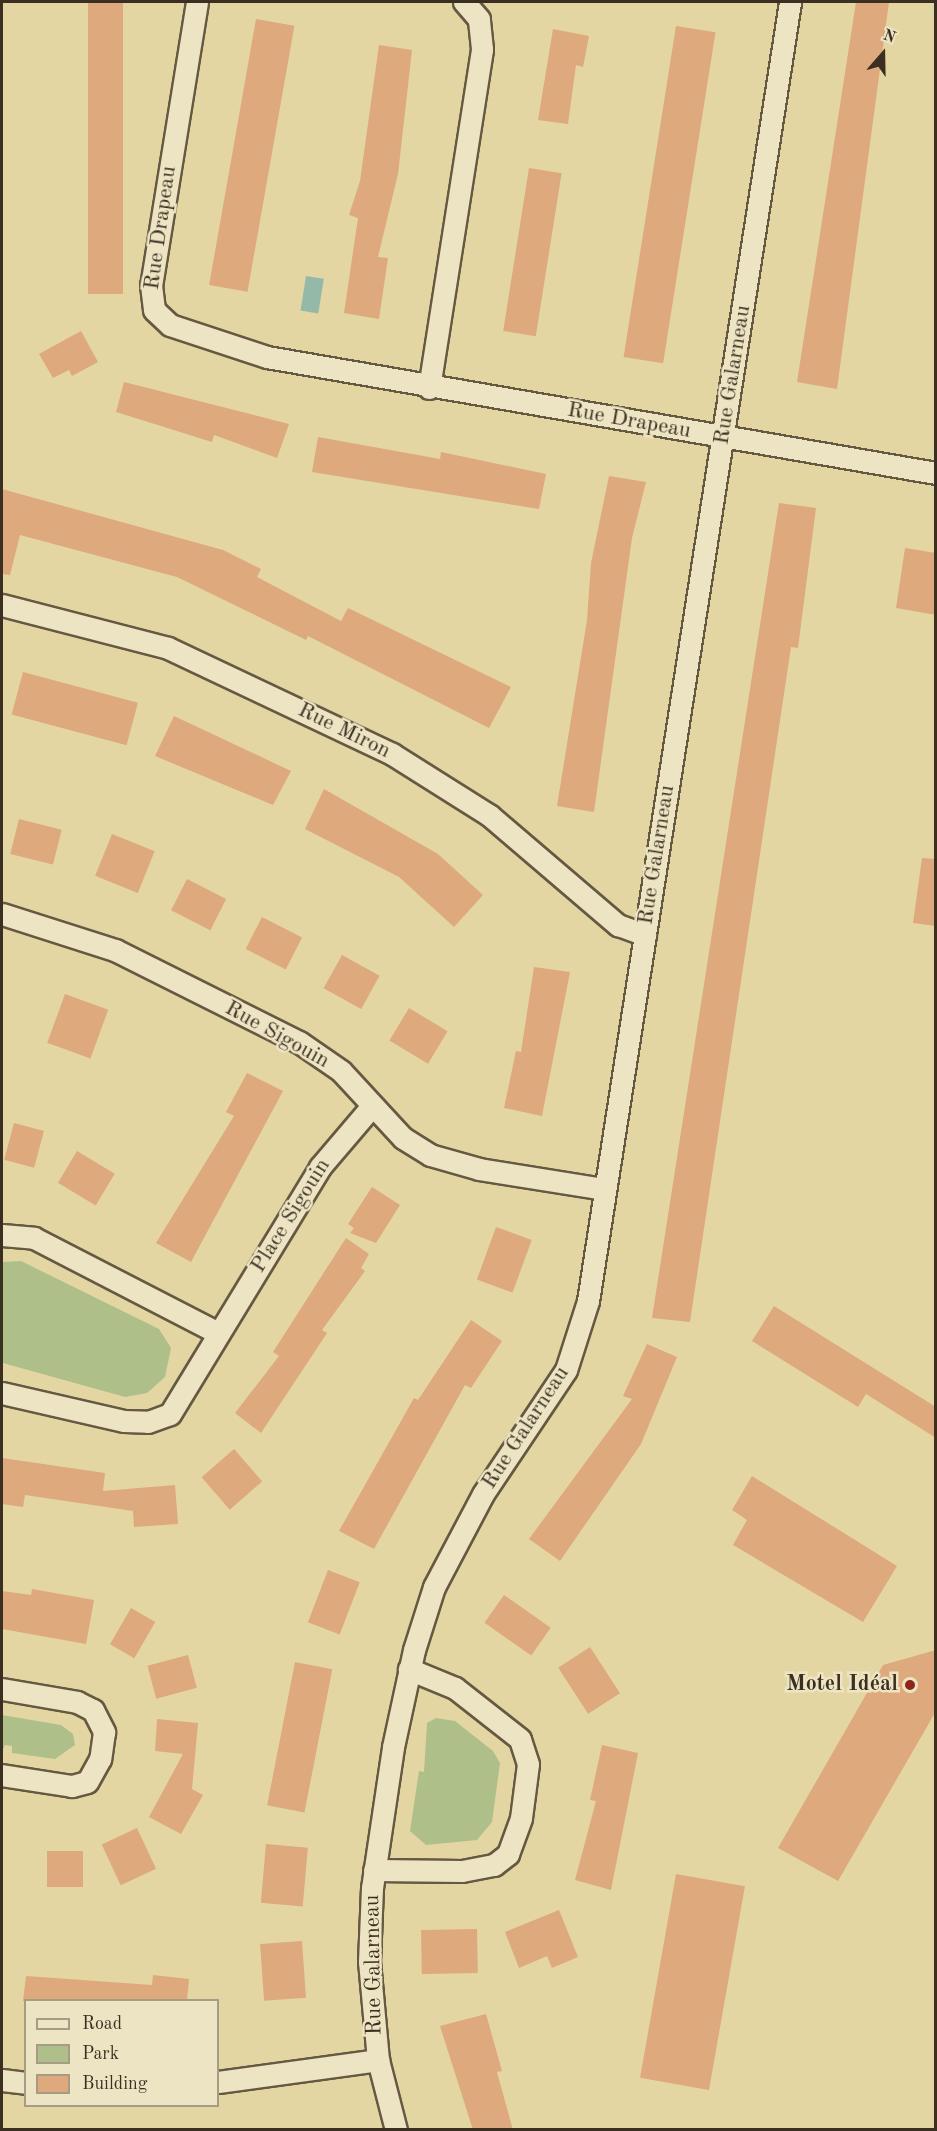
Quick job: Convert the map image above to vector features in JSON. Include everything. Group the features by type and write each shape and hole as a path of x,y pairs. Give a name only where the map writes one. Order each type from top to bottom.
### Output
{"street":[{"name":"Rue Drapeau","path":"197,2 151,285 154,310 182,331 267,357 429,388 936,473"},
{"path":"429,388 482,49 479,19 464,2"},
{"name":"Rue Galarneau","path":"396,2130 378,2060 369,1962 374,1870 409,1669 429,1602 461,1532 572,1356 588,1300 790,2"},
{"name":"Rue Miron","path":"2,605 168,648 392,754 489,815 618,925 645,934"},
{"name":"Rue Sigouin","path":"2,914 115,950 299,1042 341,1071 403,1138 444,1160 604,1189"},
{"name":"Place Sigouin","path":"2,1394 124,1421 160,1419 178,1406 218,1333 320,1167 372,1106"},
{"path":"2,1235 34,1238 218,1333"},
{"name":"Rue Galarneau","path":"374,1870 462,1871 494,1865 508,1854 520,1818 528,1764 520,1739 454,1688 409,1669"},
{"path":"2,1689 77,1702 93,1710 104,1732 98,1765 80,1785 2,1775"},
{"path":"219,2082 378,2060"},
{"path":"2,2080 24,2083"}],"green space":[{"path":"21,1261 159,1329 171,1348 165,1377 147,1393 125,1397 3,1363 2,1262"},
{"path":"2,1715 61,1725 73,1734 75,1745 55,1759 12,1753 12,1746 5,1745 2,1751"},
{"path":"436,1718 455,1721 493,1751 500,1763 492,1822 477,1840 426,1845 410,1831 419,1771 424,1772 427,1723"}],"shaded area":[{"path":"306,276 324,279 318,313 301,311"}],"building":[{"path":"88,2 123,2 123,294 88,294"},
{"path":"856,2 889,2 837,389 797,382"},
{"path":"256,19 294,26 248,292 209,285"},
{"path":"676,26 716,32 663,363 624,357"},
{"path":"553,29 589,36 583,67 576,65 568,124 538,120"},
{"path":"379,45 412,50 398,174 378,257 388,258 379,319 344,313 358,218 349,215 360,181"},
{"path":"529,168 562,173 536,336 503,331"},
{"path":"81,331 98,362 72,376 69,370 53,378 39,354"},
{"path":"124,382 289,424 277,458 214,435 212,442 116,412"},
{"path":"318,437 440,459 441,452 546,474 539,509 312,472"},
{"path":"609,476 646,482 632,538 594,812 557,806 587,620 591,563"},
{"path":"2,489 223,550 261,569 257,577 341,621 348,608 511,687 489,728 308,636 306,640 177,577 20,535 10,575 2,574"},
{"path":"779,503 816,508 798,648 791,647 690,1322 652,1318"},
{"path":"905,548 936,553 936,615 896,608"},
{"path":"23,672 138,703 127,745 12,715"},
{"path":"174,716 291,771 273,805 155,756"},
{"path":"324,789 438,854 483,895 454,927 399,877 305,829"},
{"path":"19,819 62,830 53,865 10,854"},
{"path":"112,834 155,851 138,893 95,876"},
{"path":"922,858 936,859 936,926 913,923"},
{"path":"187,879 226,899 210,930 171,910"},
{"path":"262,917 302,937 286,970 246,949"},
{"path":"342,955 380,976 361,1009 324,988"},
{"path":"534,967 570,972 542,1116 504,1108 516,1051 521,1052"},
{"path":"65,994 108,1010 90,1059 47,1043"},
{"path":"409,1008 448,1031 428,1064 389,1041"},
{"path":"247,1073 283,1091 191,1262 156,1243 234,1116 226,1112"},
{"path":"14,1123 44,1131 34,1168 4,1160"},
{"path":"77,1151 115,1174 96,1205 58,1183"},
{"path":"372,1187 400,1205 376,1243 350,1233 354,1228 348,1224"},
{"path":"496,1227 532,1240 513,1293 477,1280"},
{"path":"346,1238 369,1254 361,1268 365,1271 322,1330 327,1333 261,1433 235,1413 279,1356 273,1352"},
{"path":"774,1306 936,1407 936,1438 866,1394 858,1407 752,1341"},
{"path":"471,1320 502,1341 471,1388 465,1385 374,1549 339,1531 414,1398 418,1400"},
{"path":"647,1344 677,1357 641,1444 560,1561 529,1539 632,1399 623,1396"},
{"path":"234,1449 262,1481 230,1510 202,1477"},
{"path":"2,1458 105,1473 103,1491 175,1485 178,1524 134,1527 133,1511 25,1495 23,1507 2,1504"},
{"path":"752,1476 897,1566 863,1622 733,1545 747,1520 732,1510"},
{"path":"328,1570 360,1582 340,1634 308,1622"},
{"path":"32,1589 94,1600 86,1644 2,1629 2,1591 31,1595"},
{"path":"504,1595 551,1628 531,1656 484,1623"},
{"path":"131,1608 155,1622 134,1658 110,1644"},
{"path":"590,1647 620,1693 588,1714 558,1668"},
{"path":"936,1650 936,1711 838,1881 778,1848 883,1665"},
{"path":"188,1655 197,1688 156,1699 147,1666"},
{"path":"295,1662 332,1669 304,1813 267,1805"},
{"path":"157,1719 198,1723 192,1789 203,1795 181,1834 149,1817 183,1754 155,1751"},
{"path":"602,1745 638,1753 611,1890 575,1880 596,1801 590,1800"},
{"path":"137,1828 156,1869 121,1885 102,1844"},
{"path":"266,1844 308,1848 303,1906 261,1903"},
{"path":"47,1851 83,1851 83,1887 47,1887"},
{"path":"676,1874 745,1886 709,2090 640,2078"},
{"path":"559,1910 578,1957 552,1968 547,1956 519,1968 505,1932"},
{"path":"477,1929 478,1973 422,1974 421,1930"},
{"path":"302,1941 306,1998 264,2001 260,1944"},
{"path":"153,1975 189,1979 187,1999 24,1999 23,2001 26,1976 152,1985"},
{"path":"486,2014 502,2071 497,2072 513,2130 473,2130 440,2026"}],"place":[{"name":"Motel Idéal","path":"910,1685"}]}
